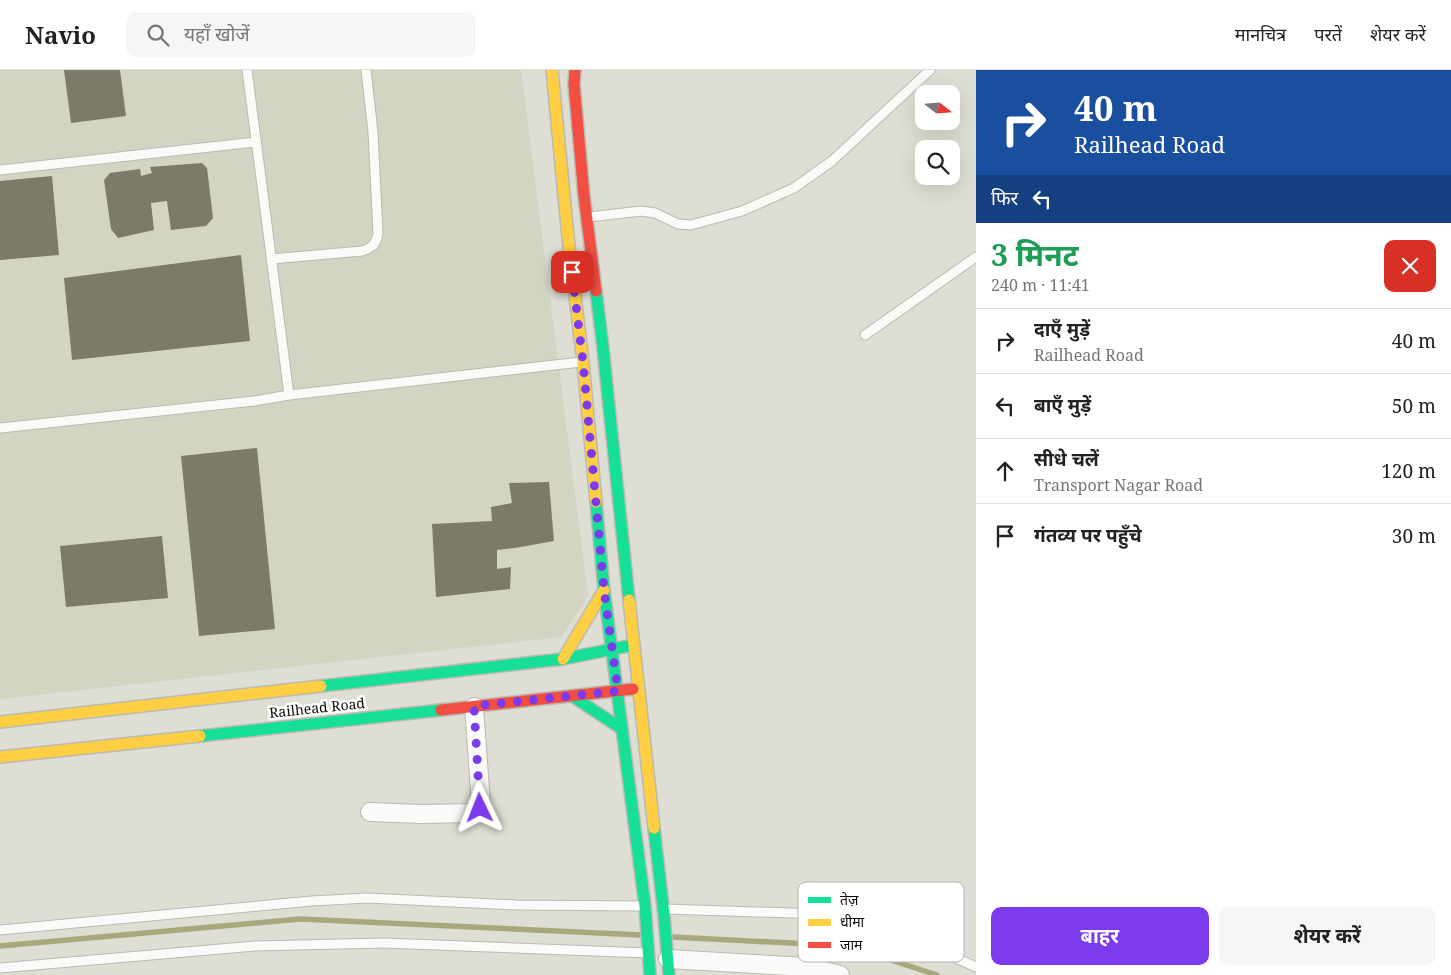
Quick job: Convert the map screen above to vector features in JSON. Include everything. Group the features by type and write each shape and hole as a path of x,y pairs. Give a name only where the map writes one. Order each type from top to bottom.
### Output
{"main road":[{"path":"552,70 568,236 583,362 604,590 645,910 650,975"},
{"path":"576,70 574,84 586,217 603,348 668,961"},
{"path":"563,659 604,590"},
{"name":"Railhead Road","path":"0,722 563,659 633,645"},
{"name":"Railhead Road","path":"0,757 638,688"},
{"path":"572,696 622,729"}],"street":[{"path":"370,812 422,814 472,813 478,811 481,804 474,706"},
{"path":"668,961 807,967 840,975"}],"lane":[{"path":"247,70 289,395"},
{"path":"271,260 362,251 373,246 378,234 373,132 366,70"},
{"path":"586,217 641,211 655,213 678,224 691,225 742,211 794,188 832,161 930,70"},
{"path":"0,170 256,142"},
{"path":"865,335 976,257"},
{"path":"0,428 245,402 289,395 583,362"},
{"path":"0,930 312,900 367,898 645,910"},
{"path":"663,912 798,914"},
{"path":"0,968 255,946 383,943 648,951"},
{"path":"964,962 976,967"}],"shaded area":[{"path":"0,70 521,70 588,596 562,637 0,699"}],"building":[{"path":"64,70 120,70 126,116 71,123"},
{"path":"202,163 207,168 213,218 206,226 171,230 167,201 151,203 154,230 118,238 111,229 104,180 110,173 140,169 141,176 152,173 150,167"},
{"path":"52,176 59,255 0,260 0,181"},
{"path":"241,255 250,341 72,360 64,278"},
{"path":"257,448 275,629 199,636 181,456"},
{"path":"549,482 554,541 497,550 497,569 511,567 510,589 436,597 432,524 492,521 491,507 512,503 509,483"},
{"path":"162,536 168,598 66,607 60,546"}],"waterway":[{"path":"0,946 300,919 641,935"},
{"path":"673,937 798,943"},
{"path":"897,962 937,975"}],"traffic: fast":[{"path":"596,291 629,600"},
{"path":"596,502 604,590 645,906 650,975"},
{"path":"321,686 563,659 628,646"},
{"path":"572,696 622,729"},
{"path":"200,736 441,710"},
{"path":"654,828 669,975"}],"traffic: slow":[{"path":"552,70 596,502"},
{"path":"563,659 604,590"},
{"path":"629,600 654,828"},
{"path":"0,722 321,686"},
{"path":"0,757 200,736"}],"traffic: jam":[{"path":"575,70 574,84 584,196 596,291"},
{"path":"441,710 633,689"}],"route":[{"path":"480,808 474,706 618,691 604,590 583,362 572,272"}]}
